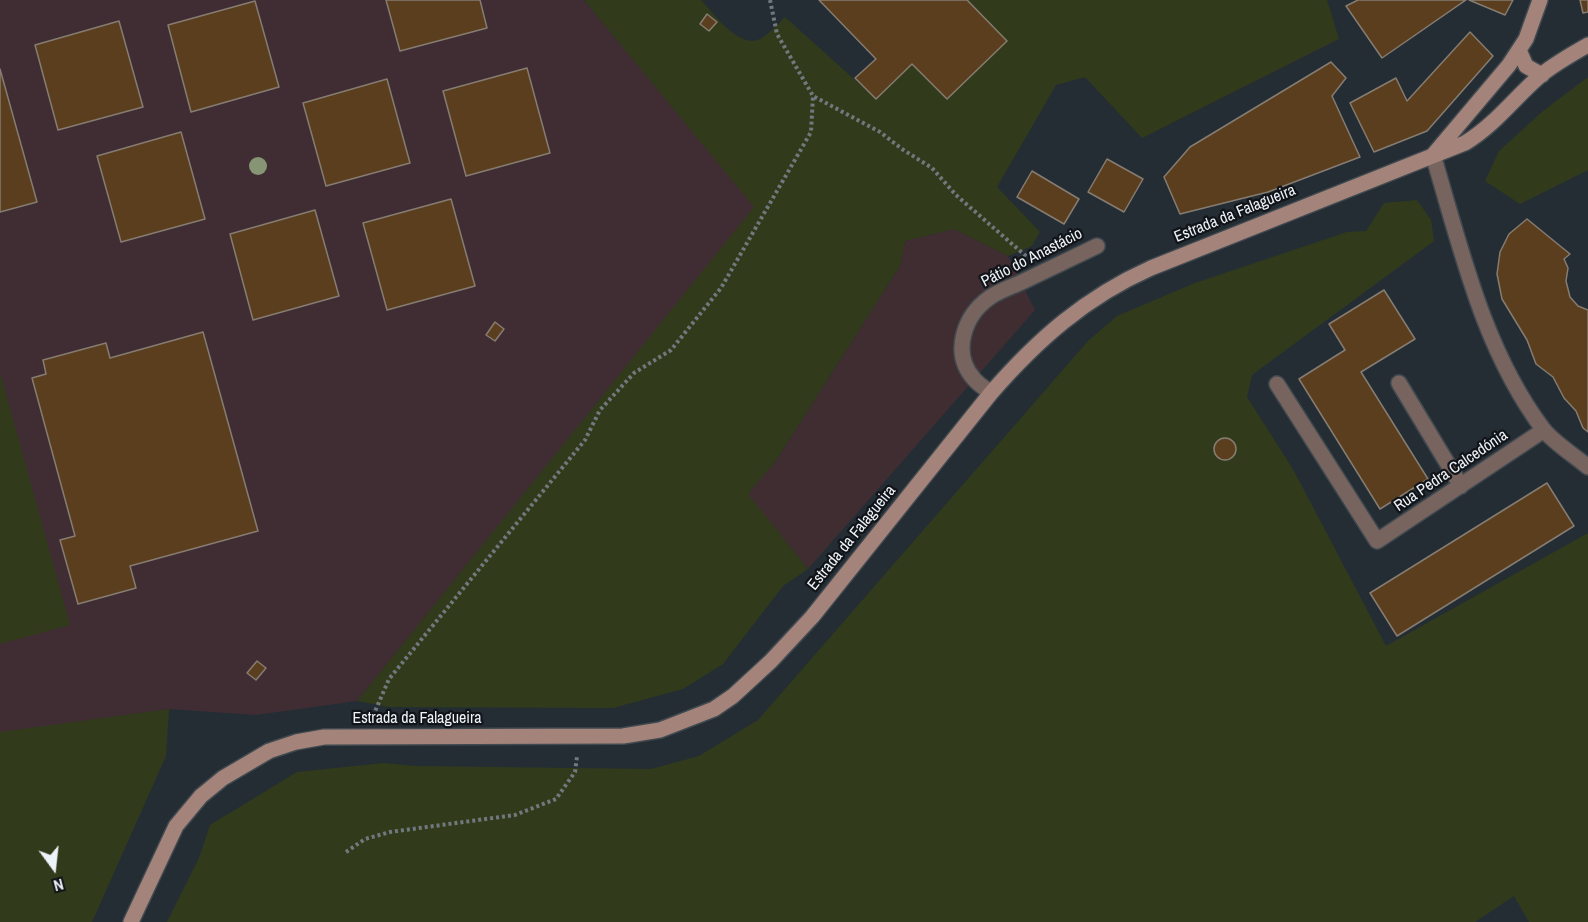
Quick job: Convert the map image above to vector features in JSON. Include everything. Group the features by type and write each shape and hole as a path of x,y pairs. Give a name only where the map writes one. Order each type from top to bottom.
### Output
{"street":[{"name":"Estrada da Falagueira","path":"130,922 176,826 201,796 223,778 269,751 296,742 324,737 623,736 660,730 706,713 733,696 771,661 812,617 991,393 1043,338 1096,296 1121,281 1182,254 1432,155 1509,65 1526,39 1539,0"},
{"path":"1588,45 1542,75 1476,136 1465,143 1432,155 1483,316 1508,372 1544,430 1588,467"},
{"path":"1519,50 1526,66 1542,75"},
{"name":"Pátio do Anastácio","path":"991,393 974,379 963,355 964,331 970,319 990,297 1097,246"},
{"name":"Rua Pedra Calcedónia","path":"1277,384 1377,541 1544,430"},
{"path":"1400,384 1461,486"}],"path":[{"path":"770,0 777,34 813,96 880,132 932,168 956,195 1043,272"},
{"path":"364,737 389,679 585,440 600,410 634,373 671,350 721,288 812,132 813,96"},
{"path":"346,852 364,839 390,832 515,815 556,799 575,772 579,736"}],"shaded area":[{"path":"0,0 584,0 755,207 357,701 256,715 169,709 0,733"},
{"path":"954,229 1008,256 1035,310 808,569 747,494 775,462 900,266 905,241"}],"green space":[{"path":"584,0 701,0 727,28 736,35 752,41 763,37 785,17 876,99 912,64 967,0 1327,0 1339,39 1142,138 1085,77 1056,85 997,187 1040,232 1032,246 1008,256 954,229 905,241 900,266 775,462 748,494 808,569 783,586 723,664 683,689 613,708 389,707 357,701 754,207"},
{"path":"1588,77 1588,170 1520,204 1485,181 1499,151 1543,111"},
{"path":"1417,200 1431,220 1434,241 1252,375 1247,397 1294,471 1386,646 1588,533 1588,922 1529,922 1514,896 1475,922 167,922 199,858 210,825 297,772 384,763 414,766 651,769 699,756 758,720 1088,341 1117,316 1195,283 1347,232 1366,231 1384,203"},
{"path":"0,372 70,625 0,644"},
{"path":"169,709 166,756 92,922 0,922 0,732"}],"building":[{"path":"386,0 480,0 487,28 400,51"},
{"path":"819,0 967,0 1007,41 947,99 912,64 876,99 855,78 876,59"},
{"path":"1358,0 1466,0 1382,58 1346,6"},
{"path":"1469,0 1513,0 1505,15"},
{"path":"1580,0 1588,0 1588,12 1583,13"},
{"path":"255,1 279,87 191,112 168,25"},
{"path":"707,14 717,22 709,31 700,24"},
{"path":"119,21 143,107 58,130 35,45"},
{"path":"1470,32 1493,56 1427,131 1374,152 1350,103 1396,78 1407,101"},
{"path":"1331,62 1346,78 1332,96 1360,157 1268,192 1180,214 1164,177 1190,147"},
{"path":"527,68 550,153 466,176 443,91"},
{"path":"0,69 37,202 0,212"},
{"path":"387,79 410,163 326,186 303,103"},
{"path":"181,132 205,219 121,242 97,156"},
{"path":"1107,159 1143,179 1124,212 1088,192"},
{"path":"1032,171 1079,199 1064,224 1017,197"},
{"path":"451,199 475,286 387,310 363,223"},
{"path":"315,210 339,296 253,320 230,234"},
{"path":"1527,219 1570,254 1564,259 1568,268 1566,281 1570,297 1578,306 1588,310 1588,432 1583,428 1576,411 1564,398 1553,377 1536,364 1527,340 1502,299 1497,274 1500,252 1509,234"},
{"path":"1384,290 1415,339 1361,372 1428,479 1380,509 1299,379 1345,350 1329,324"},
{"path":"495,322 504,329 495,341 486,335"},
{"path":"203,332 258,531 130,566 136,588 78,604 60,540 75,536 32,378 46,374 43,360 106,343 110,358"},
{"path":"1225,438 1233,441 1236,449 1233,457 1225,460 1217,457 1214,449 1217,441"},
{"path":"1547,483 1574,526 1397,636 1370,593"},
{"path":"257,661 266,668 256,680 247,673"}]}
